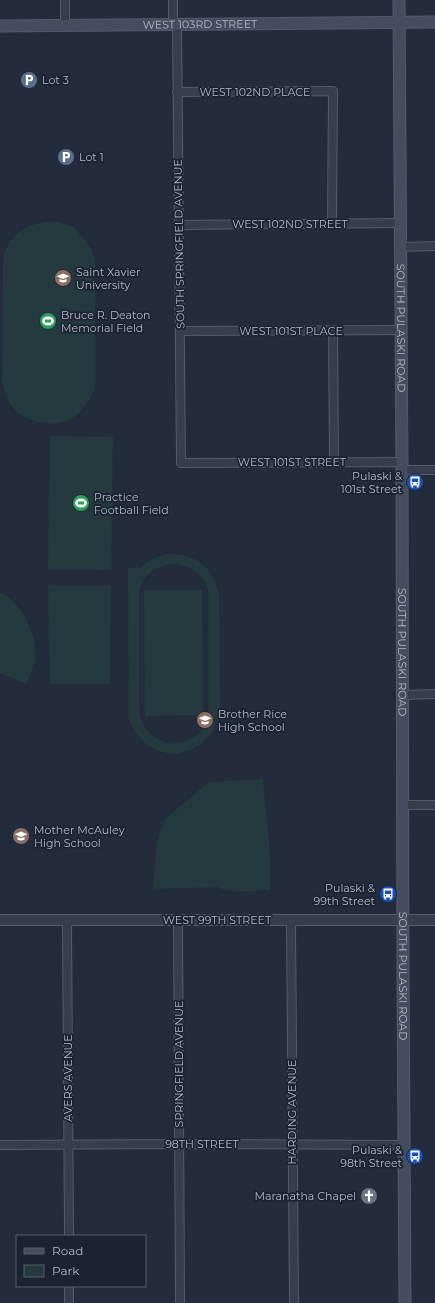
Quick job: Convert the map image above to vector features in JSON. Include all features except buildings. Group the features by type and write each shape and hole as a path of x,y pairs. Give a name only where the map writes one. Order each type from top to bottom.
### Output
{"main road":[{"name":"SOUTH PULASKI ROAD","path":"399,0 402,330 402,920 405,1303"},
{"name":"WEST 103RD STREET","path":"0,26 435,22"}],"street":[{"path":"65,25 66,0"},
{"name":"SOUTH SPRINGFIELD AVENUE","path":"173,0 177,92 181,463"},
{"name":"WEST 102ND PLACE","path":"177,92 333,91 332,224"},
{"name":"WEST 102ND STREET","path":"179,225 401,223"},
{"path":"401,247 435,246"},
{"path":"333,330 334,462"},
{"name":"WEST 101ST PLACE","path":"180,331 402,330"},
{"name":"WEST 101ST STREET","path":"181,463 334,462 402,466 435,470"},
{"path":"403,695 435,694"},
{"path":"402,805 435,805"},
{"name":"AVERS AVENUE","path":"66,919 69,1235"},
{"name":"WEST 99TH STREET","path":"0,920 435,920"},
{"name":"SPRINGFIELD AVENUE","path":"178,920 180,1303"},
{"name":"HARDING AVENUE","path":"291,920 294,1303"},
{"name":"98TH STREET","path":"0,1145 404,1145"},
{"path":"69,1287 69,1303"}],"green space":[{"path":"55,221 74,227 91,248 95,259 95,387 87,404 79,413 64,422 46,423 28,419 14,409 8,401 2,384 3,256 7,247 17,234 30,226"},
{"name":"Practice Football Field","path":"50,436 113,437 111,570 48,569"},
{"path":"178,554 187,556 202,564 213,577 217,585 219,595 220,709 216,723 209,735 200,744 189,750 176,753 164,752 151,747 136,733 131,726 129,717 128,568 140,568 153,559 164,555","holes":["166,565 185,566 196,572 201,577 208,589 209,711 204,725 196,736 185,742 173,743 161,741 151,734 143,723 139,708 139,589 144,579 151,572"]},
{"path":"48,585 111,585 110,684 50,684"},
{"path":"144,590 202,590 203,715 145,716"},
{"path":"0,593 9,597 23,613 34,637 35,658 31,674 26,684 0,673"},
{"path":"263,779 270,853 270,890 242,892 228,891 218,887 153,889 156,849 165,819 209,782"}],"place":[{"name":"Lot 3","path":"29,80"},
{"name":"Lot 1","path":"66,157"},
{"name":"Saint Xavier University","path":"63,278"},
{"name":"Bruce R. Deaton Memorial Field","path":"48,321"},
{"name":"Pulaski & 101st Street","path":"415,482"},
{"name":"Practice Football Field","path":"81,503"},
{"name":"Brother Rice High School","path":"205,720"},
{"name":"Mother McAuley High School","path":"21,836"},
{"name":"Pulaski & 99th Street","path":"388,894"},
{"name":"Pulaski & 98th Street","path":"415,1156"},
{"name":"Maranatha Chapel","path":"369,1196"}]}
